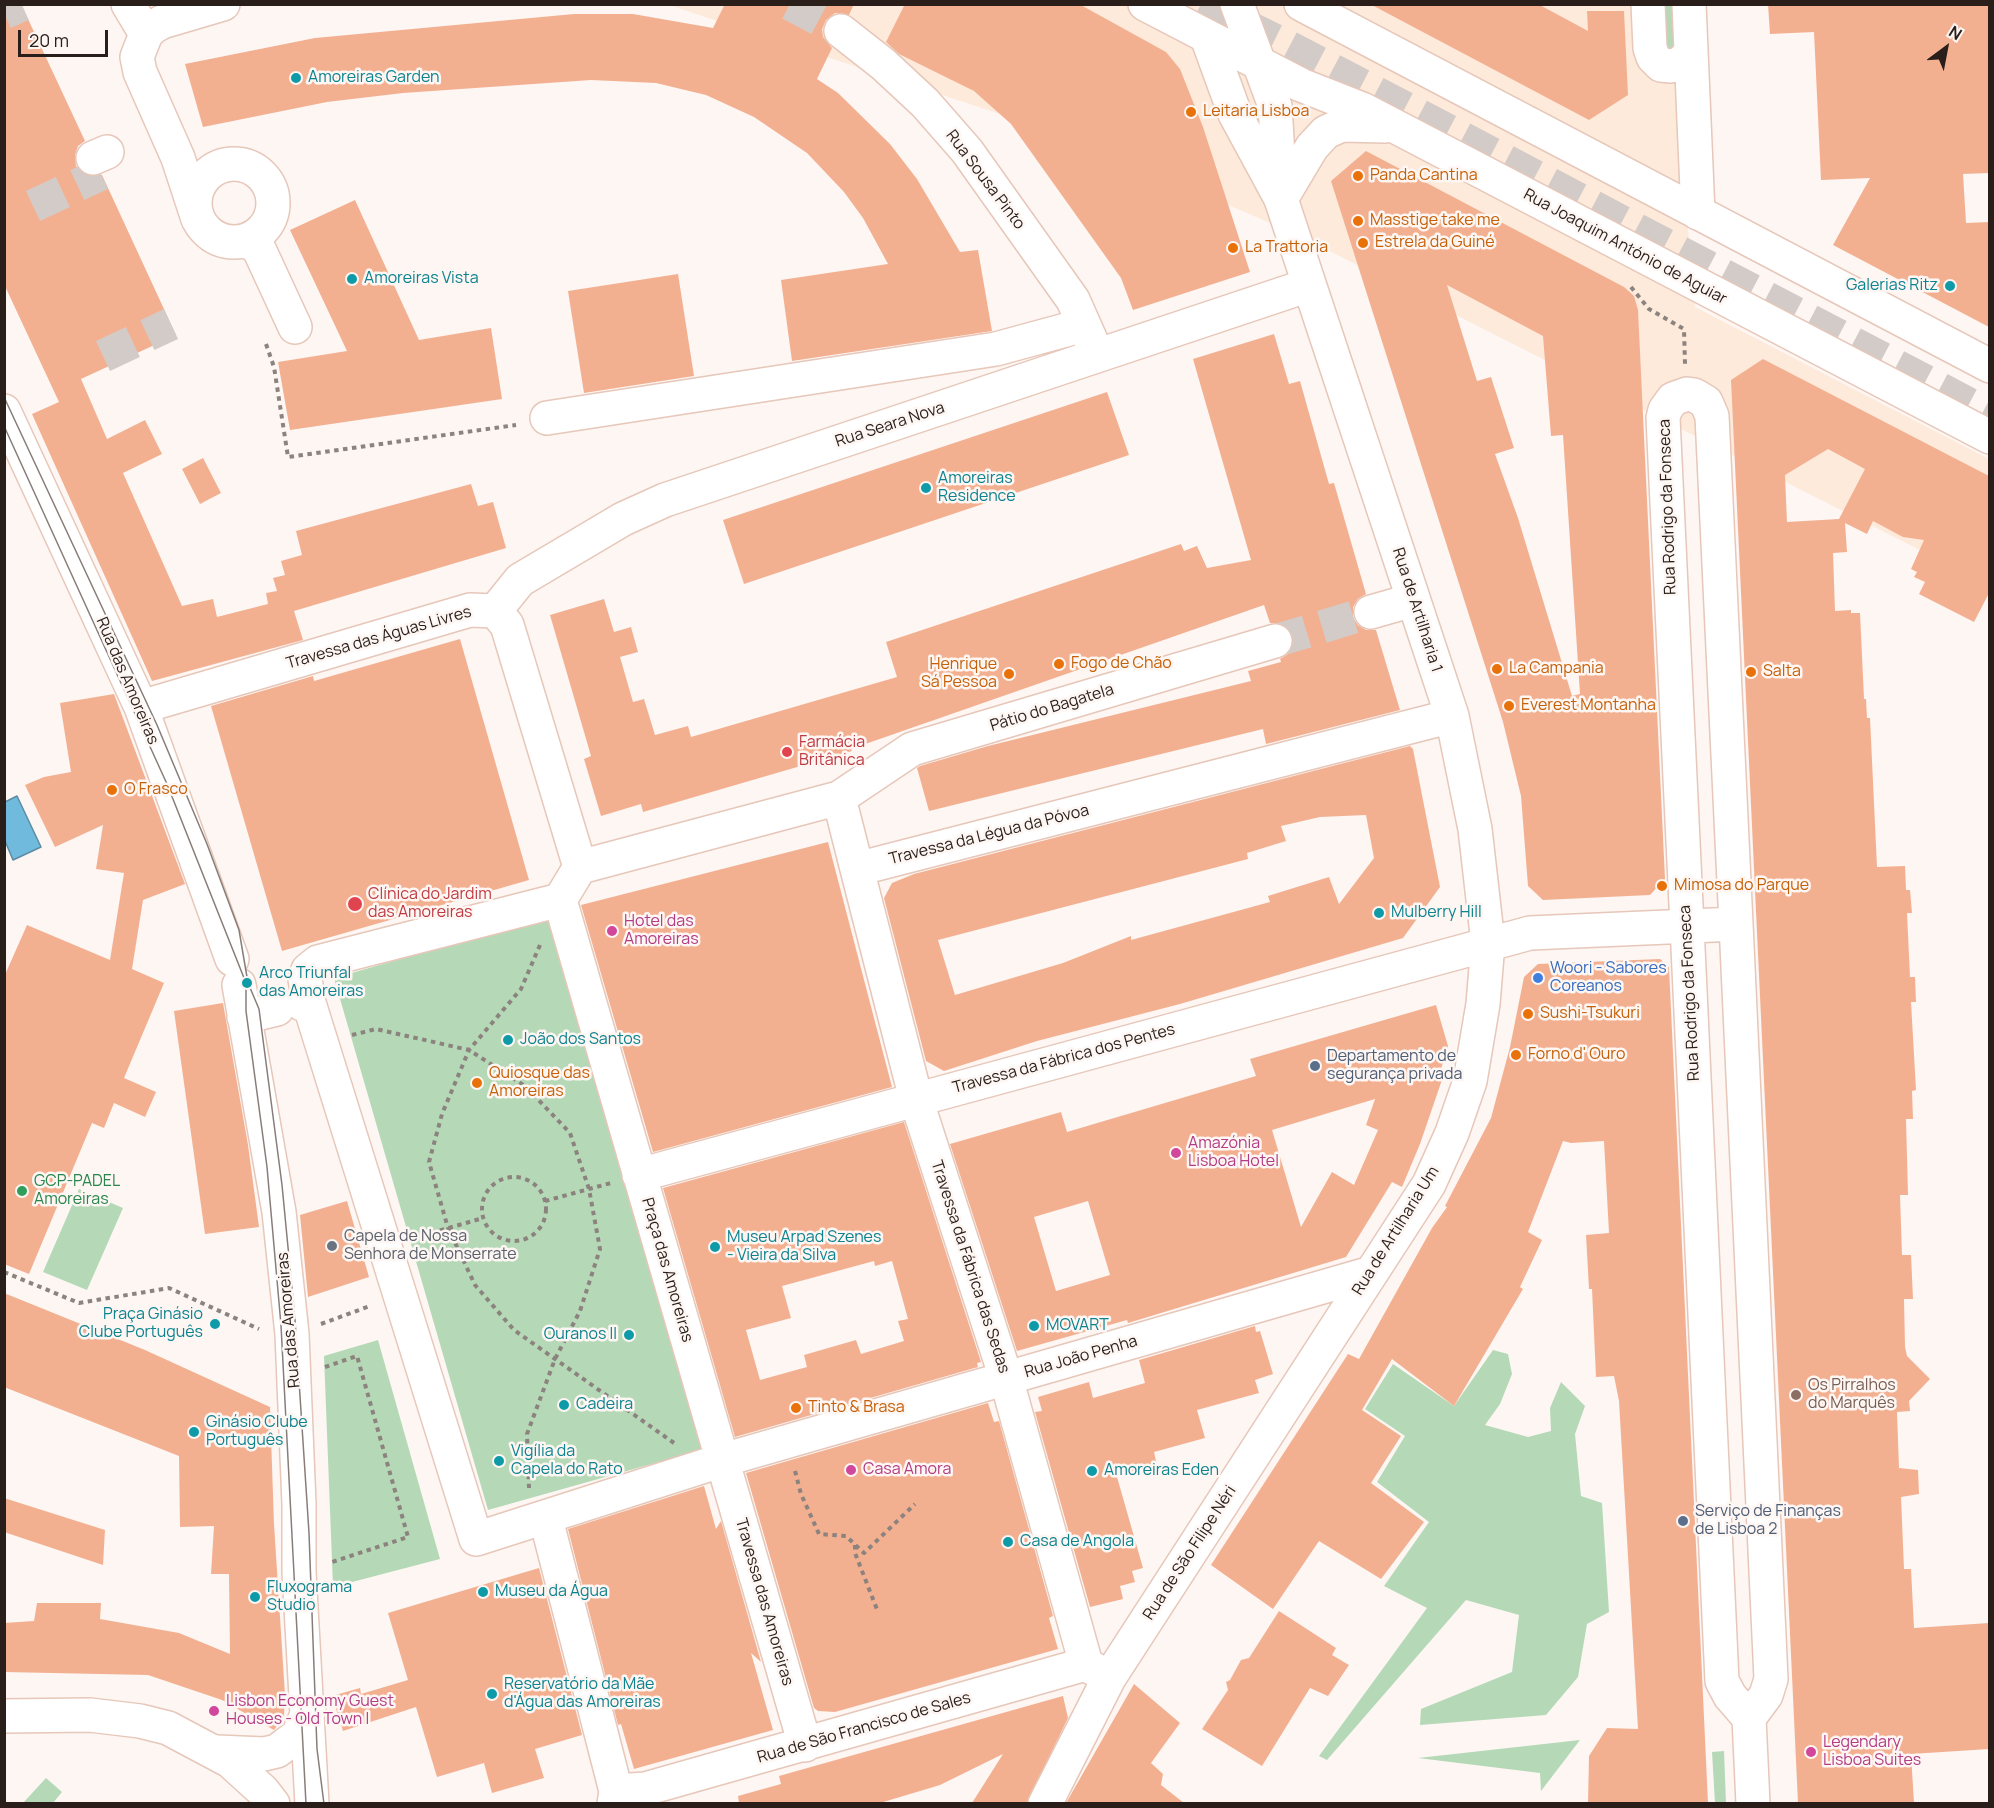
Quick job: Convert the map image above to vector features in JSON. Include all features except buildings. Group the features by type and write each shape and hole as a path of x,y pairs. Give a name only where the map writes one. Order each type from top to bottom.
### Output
{"street":[{"path":"128,4 146,34"},
{"path":"178,158 195,165 239,164 253,168 263,176 272,194 273,213 267,225 258,235 246,241 232,243 218,240 207,231 198,219 178,158 140,72 137,57 146,34 162,22 223,4"},
{"name":"Rua Joaquim António de Aguiar","path":"1145,4 1258,63 1397,128 1989,437"},
{"path":"1194,4 1235,114 1281,199 1309,285"},
{"path":"1237,4 1275,106 1281,199"},
{"path":"1301,4 1989,366"},
{"path":"1648,4 1650,48 1653,57 1661,64 1671,66 1681,63 1691,53"},
{"path":"1689,4 1698,213"},
{"name":"Rua Sousa Pinto","path":"841,30 883,64 925,103 967,151 1073,300 1097,355"},
{"path":"1281,199 1312,147 1326,132 1342,125 1358,124 1397,128"},
{"path":"198,219 195,206 196,191 203,179 226,164"},
{"path":"246,241 258,247 295,327"},
{"name":"Rua Seara Nova","path":"495,610 520,580 623,519 665,500 1309,285"},
{"name":"Rua de Artilharia 1","path":"1309,285 1452,716 1475,829 1488,943"},
{"path":"547,418 996,350 1084,325"},
{"name":"Rua Rodrigo da Fonseca","path":"1687,394 1706,402 1712,416 1736,924 1772,1678 1770,1687 1749,1718 1730,1696 1722,1681 1663,418 1673,399 1687,394"},
{"name":"Rua das Amoreiras","path":"4,411 141,706 235,972 279,1212 292,1334 299,1504 299,1572 309,1710 312,1803"},
{"path":"1371,612 1413,600"},
{"name":"Travessa das Águas Livres","path":"141,706 470,610 495,610 507,626 580,867"},
{"name":"Pátio do Bagatela","path":"839,798 912,749 1275,641"},
{"name":"Travessa da Légua da Póvoa","path":"857,869 1452,716"},
{"path":"296,1006 308,970 318,962 560,900 580,867 839,798 857,869"},
{"name":"Travessa da Fábrica das Sedas","path":"857,869 916,1099 1098,1671"},
{"name":"Praça das Amoreiras","path":"560,900 639,1174 711,1464"},
{"name":"Travessa da Fábrica dos Pentes","path":"639,1174 1530,933 1736,924"},
{"name":"Rua de Artilharia Um","path":"1348,1309 1429,1184 1452,1133 1470,1081 1483,1004 1488,943"},
{"path":"244,1017 296,1006"},
{"path":"296,1006 323,1043 476,1539 711,1464"},
{"name":"Rua João Penha","path":"711,1464 1371,1273"},
{"name":"Rua de São Filipe Néri","path":"1045,1803 1098,1671 1348,1309"},
{"name":"Travessa das Amoreiras","path":"711,1464 805,1745"},
{"path":"536,1521 615,1797"},
{"name":"Rua de São Francisco de Sales","path":"615,1797 805,1745 1098,1671"},
{"path":"217,1752 264,1754 277,1751 298,1735 309,1710"},
{"path":"4,1716 90,1715 140,1721 168,1728 217,1752 246,1773 273,1803"},
{"path":"1749,1718 1753,1803"}],"path":[{"path":"265,342 274,367 288,457 547,418"},
{"path":"560,900 521,988 470,1050 442,1114 429,1162 448,1228 475,1285 514,1330 711,1464"},
{"path":"323,1043 376,1029 470,1050 525,1086 570,1133 589,1189 600,1250 580,1311 555,1359 527,1434 530,1485 536,1521"},
{"path":"545,1201 639,1174"},
{"path":"519,1177 530,1181 540,1190 545,1201 546,1214 542,1226 522,1241 497,1237 483,1218 483,1199 492,1185 506,1178 519,1177"},
{"path":"387,1246 483,1218"},
{"path":"4,1272 79,1303 169,1288 260,1330"},
{"path":"320,1324 402,1294"},
{"path":"321,1368 357,1356 408,1537 326,1564"},
{"path":"801,1494 819,1534 846,1536 864,1553 915,1504"},
{"path":"855,1545 855,1552 878,1612"}],"shaded area":[{"path":"669,5 1668,5 1695,307 1989,459 1989,585 1300,236 1079,140"}],"green space":[{"path":"1657,5 1679,5 1681,46 1665,56"},
{"path":"551,916 705,1449 488,1510 334,978"},
{"path":"79,1189 123,1208 87,1290 43,1272"},
{"path":"378,1340 440,1559 333,1587 324,1356"},
{"path":"1493,1350 1508,1354 1512,1374 1500,1404 1485,1425 1528,1437 1551,1431 1550,1408 1561,1382 1585,1406 1575,1434 1581,1496 1602,1503 1609,1612 1587,1624 1578,1677 1546,1715 1420,1725 1421,1709 1512,1672 1519,1615 1466,1600 1327,1760 1319,1756 1427,1608 1384,1586 1429,1522 1377,1482 1405,1436 1365,1409 1393,1364 1454,1406"},
{"path":"1580,1740 1541,1791 1540,1773 1418,1758"},
{"path":"1724,1751 1726,1803 1715,1803 1712,1752"},
{"path":"46,1778 62,1792 53,1803 23,1803"}],"water":[{"path":"17,796 41,847 13,860 5,841 5,802"}],"tunnel":[{"path":"790,4 841,31"},
{"path":"1201,4 1287,46 1990,415"},
{"path":"4,13 22,5"},
{"path":"33,206 101,174"},
{"path":"103,356 171,324"},
{"path":"1275,641 1371,612"}],"tram line":[{"path":"4,397 157,725 207,844 239,930 248,983 259,1009 282,1185 295,1320 309,1533 317,1749 324,1804"},
{"path":"4,426 167,784 246,983 246,1011 267,1167 281,1325 306,1804"}],"place":[{"name":"Amoreiras Garden","path":"296,78"},
{"name":"Leitaria Lisboa","path":"1191,112"},
{"name":"Panda Cantina","path":"1358,176"},
{"name":"Masstige take me","path":"1358,221"},
{"name":"Estrela da Guiné","path":"1363,243"},
{"name":"La Trattoria","path":"1233,248"},
{"name":"Amoreiras Vista","path":"352,279"},
{"name":"Galerias Ritz","path":"1950,286"},
{"name":"Amoreiras Residence","path":"926,488"},
{"name":"Fogo de Chão","path":"1059,664"},
{"name":"La Campania","path":"1497,669"},
{"name":"Salta","path":"1751,672"},
{"name":"Henrique Sá Pessoa","path":"1009,674"},
{"name":"Everest Montanha","path":"1509,706"},
{"name":"Farmácia Britânica","path":"787,752"},
{"name":"O Frasco","path":"112,790"},
{"name":"Mimosa do Parque","path":"1662,886"},
{"name":"Clínica do Jardim das Amoreiras","path":"355,904"},
{"name":"Mulberry Hill","path":"1379,913"},
{"name":"Hotel das Amoreiras","path":"612,931"},
{"name":"Woori - Sabores Coreanos","path":"1538,978"},
{"name":"Arco Triunfal das Amoreiras","path":"247,983"},
{"name":"Sushi-Tsukuri","path":"1528,1014"},
{"name":"João dos Santos","path":"508,1040"},
{"name":"Forno d' Ouro","path":"1516,1055"},
{"name":"Departamento de segurança privada","path":"1315,1066"},
{"name":"Quiosque das Amoreiras","path":"477,1083"},
{"name":"Amazónia Lisboa Hotel","path":"1176,1153"},
{"name":"GCP-PADEL Amoreiras","path":"22,1191"},
{"name":"Capela de Nossa Senhora de Monserrate","path":"332,1246"},
{"name":"Museu Arpad Szenes - Vieira da Silva","path":"715,1247"},
{"name":"Praça Ginásio Clube Português","path":"215,1324"},
{"name":"MOVART","path":"1034,1326"},
{"name":"Ouranos II","path":"629,1335"},
{"name":"Os Pirralhos do Marquês","path":"1796,1395"},
{"name":"Cadeira","path":"564,1405"},
{"name":"Tinto & Brasa","path":"796,1408"},
{"name":"Ginásio Clube Português","path":"194,1432"},
{"name":"Vigília da Capela do Rato","path":"499,1461"},
{"name":"Casa Amora","path":"851,1470"},
{"name":"Amoreiras Eden","path":"1092,1471"},
{"name":"Serviço de Finanças de Lisboa 2","path":"1683,1521"},
{"name":"Casa de Angola","path":"1008,1542"},
{"name":"Museu da Água","path":"483,1592"},
{"name":"Fluxograma Studio","path":"255,1597"},
{"name":"Reservatório da Mãe d'Água das Amoreiras","path":"492,1694"},
{"name":"Lisbon Economy Guest Houses - Old Town I","path":"214,1711"},
{"name":"Legendary Lisboa Suites","path":"1811,1752"}]}
